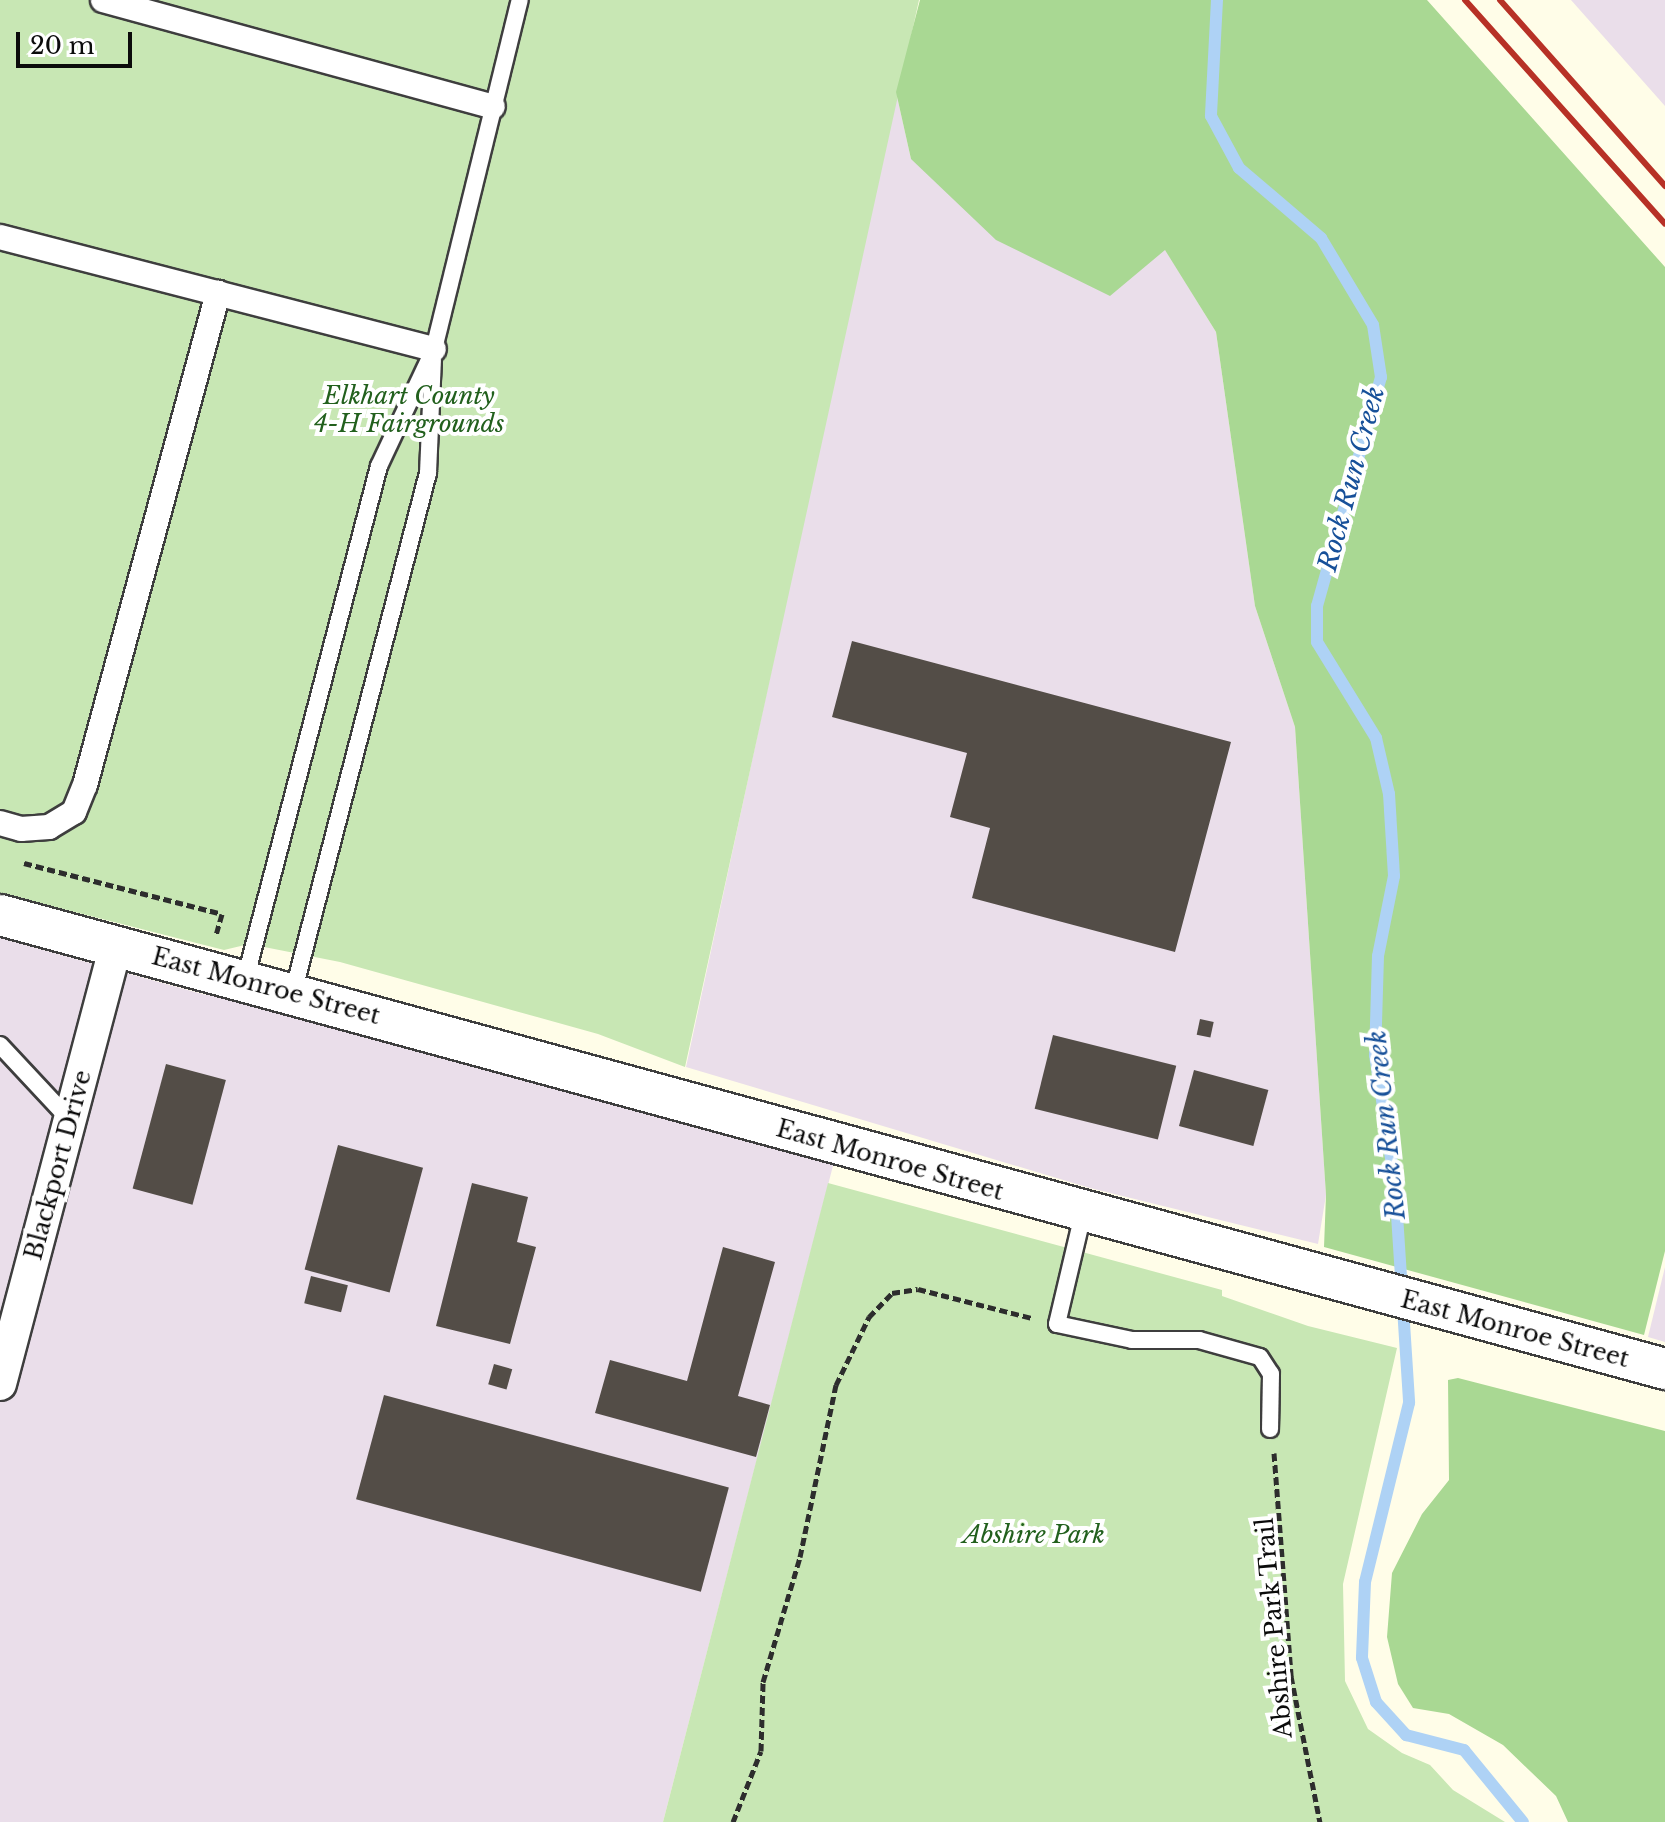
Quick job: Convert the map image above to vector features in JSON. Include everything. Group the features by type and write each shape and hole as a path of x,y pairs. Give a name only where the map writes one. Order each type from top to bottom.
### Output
{"street":[{"path":"103,0 493,107"},
{"path":"0,237 434,349"},
{"path":"0,823 21,829 49,827 74,812 85,785 218,293"},
{"name":"East Monroe Street","path":"0,915 293,993 1083,1214 1665,1369"},
{"name":"Blackport Drive","path":"0,1384 116,945"}],"lane":[{"path":"293,993 428,473 434,349 520,0"},
{"path":"245,980 379,466 434,349"},
{"path":"0,1045 70,1120"},
{"path":"1083,1214 1057,1324 1132,1340 1199,1340 1260,1357 1271,1374 1270,1429"}],"path":[{"path":"15,861 222,914"},
{"path":"733,1822 761,1751 763,1682 800,1557 836,1385 869,1317 892,1293 918,1289 1057,1324"},
{"name":"Abshire Park Trail","path":"1270,1429 1284,1535 1291,1676 1320,1822"}],"shaded area":[{"path":"1571,0 1665,0 1665,106"},
{"path":"896,92 911,159 1165,249 1216,332 1255,606 1295,727 1326,1195 1318,1244 1090,1188 686,1067"},
{"path":"0,938 206,995 244,997 835,1158 663,1822 0,1822"},
{"path":"1665,1267 1665,1342 1648,1337"}],"green space":[{"name":"Elkhart County 4-H Fairgrounds","path":"0,0 919,0 685,1067 598,1034 340,962 249,944 224,950 0,893"},
{"path":"920,0 1427,0 1665,267 1665,1251 1644,1335 1324,1247 1326,1195 1295,727 1255,606 1216,332 1165,250 1110,296 996,240 911,159 896,92"},
{"name":"Abshire Park","path":"828,1183 1222,1290 1222,1296 1308,1326 1397,1348 1343,1584 1345,1681 1368,1729 1402,1753 1430,1765 1453,1790 1505,1822 663,1822"},
{"path":"1458,1378 1665,1431 1665,1822 1568,1822 1556,1796 1503,1745 1449,1714 1413,1708 1398,1684 1387,1637 1392,1573 1422,1514 1449,1480 1448,1380"}],"building":[{"path":"852,641 1231,742 1175,952 972,898 990,828 950,817 967,753 832,717"},
{"path":"1200,1019 1214,1022 1210,1038 1197,1035"},
{"path":"1053,1035 1176,1066 1158,1139 1035,1109"},
{"path":"166,1064 226,1080 192,1205 133,1189"},
{"path":"1194,1070 1268,1090 1253,1146 1179,1126"},
{"path":"338,1145 423,1168 390,1292 305,1270"},
{"path":"472,1183 528,1197 517,1242 536,1247 510,1344 436,1326"},
{"path":"723,1247 775,1262 738,1396 770,1405 756,1457 595,1413 610,1360 687,1381"},
{"path":"311,1276 348,1285 341,1312 304,1303"},
{"path":"494,1364 512,1369 506,1389 488,1384"},
{"path":"384,1395 729,1487 701,1592 356,1499"}],"waterway":[{"name":"Rock Run Creek","path":"1217,0 1211,116 1239,168 1321,238 1373,325 1381,377 1317,606 1317,642 1376,738 1389,794 1394,876 1378,956 1375,1055 1395,1184 1409,1403 1365,1582 1362,1658 1376,1702 1406,1735 1464,1750 1523,1822"}],"railway":[{"path":"1465,0 1665,224"},
{"path":"1500,0 1665,186"}]}
